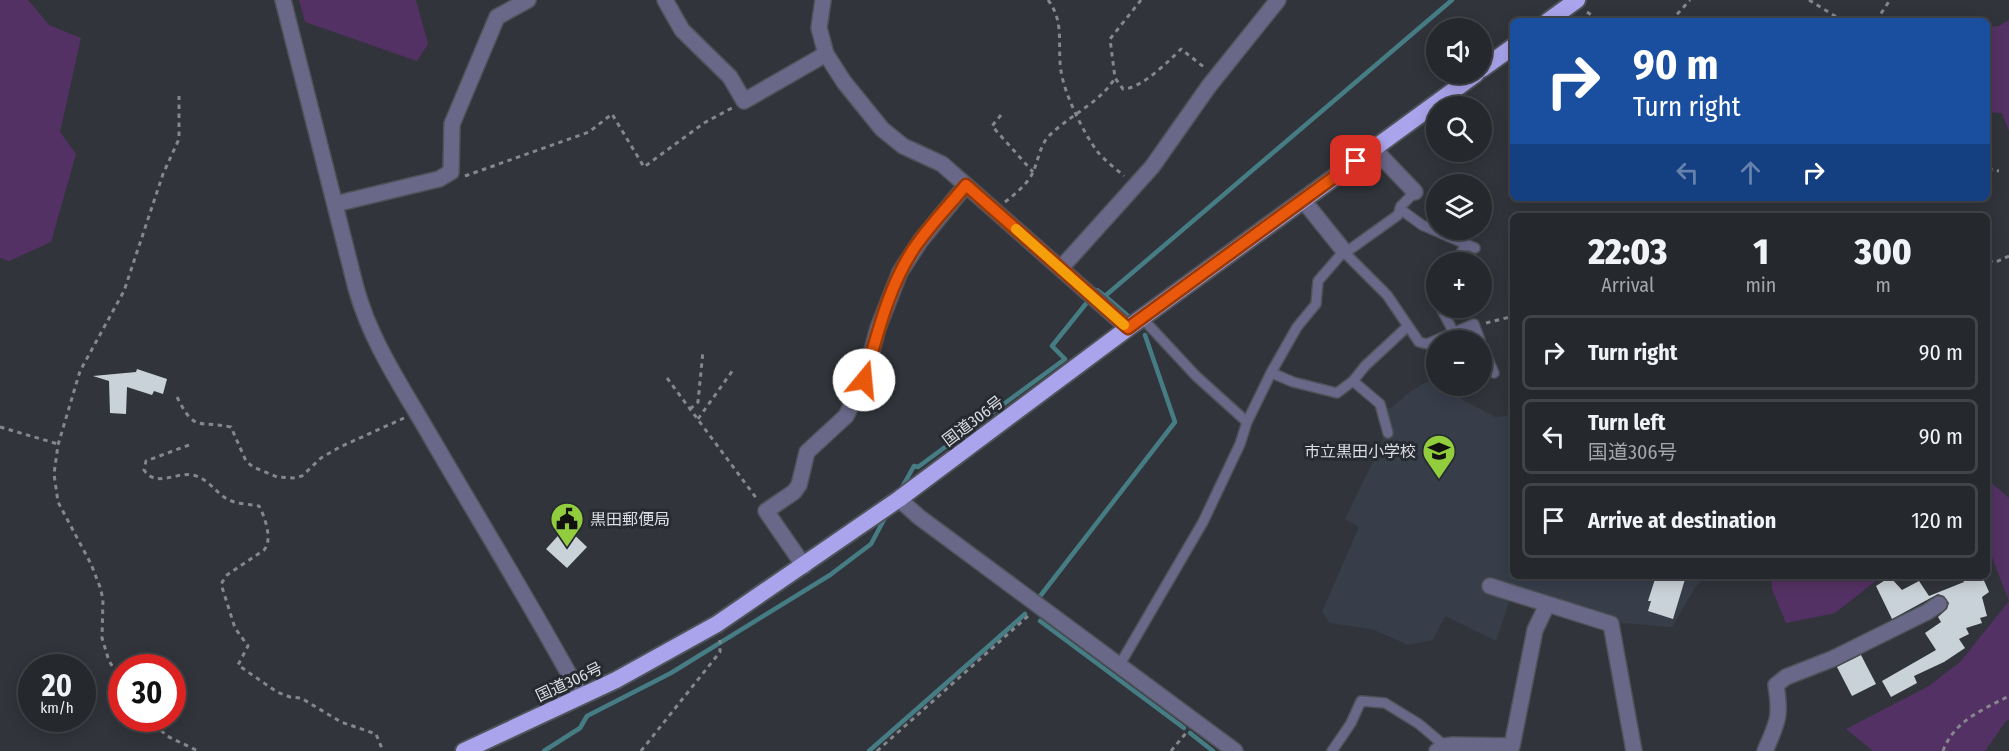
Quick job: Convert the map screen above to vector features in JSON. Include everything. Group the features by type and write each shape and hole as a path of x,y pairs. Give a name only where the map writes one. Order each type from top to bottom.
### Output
{"highway":[{"path":"1552,18 1576,0"},
{"path":"1492,62 1510,49"},
{"name":"国道306号","path":"464,751 616,680 699,635 804,566 899,499 1462,84"}],"street":[{"path":"284,0 358,296 367,322 387,362 497,545 581,696"},
{"path":"335,204 439,179 451,172 452,124 497,17 528,0"},
{"path":"665,0 682,30 729,77 744,101 826,54"},
{"path":"823,0 819,28 826,54 844,82 882,129 903,146 942,164 1128,328"},
{"path":"1061,268 1152,167 1216,77 1278,0"},
{"path":"1373,148 1415,192"},
{"path":"804,566 766,511 795,492 807,452 846,417 864,380 878,328 900,272 921,240 966,185"},
{"path":"1303,200 1345,252"},
{"path":"899,499 919,517 1235,751"},
{"path":"1490,586 1611,624 1634,751"},
{"path":"1765,751 1778,722 1780,711 1776,685 1786,677 1851,649 1939,604"},
{"path":"1441,748 1467,744 1512,746 1535,630 1547,605"}],"lane":[{"path":"1119,666 1203,522 1240,444 1247,422 1297,327 1316,304 1318,281 1345,252 1398,215 1400,209 1415,192"},
{"path":"1400,209 1422,225 1470,246 1465,252"},
{"path":"1345,252 1387,296 1416,339 1423,344 1426,343"},
{"path":"1142,318 1196,376 1247,422"},
{"path":"1461,330 1474,324 1476,330"},
{"path":"1272,373 1293,382 1311,385 1333,393 1353,381 1365,366 1407,327"},
{"path":"1492,368 1494,373"},
{"path":"1353,381 1380,404 1388,433"},
{"path":"1332,751 1351,723 1361,701 1385,703 1419,724 1441,748"}],"path":[{"path":"1048,0 1058,20 1060,68 1065,87 1077,113 1097,151 1134,186"},
{"path":"1141,0 1110,39 1115,78 1123,89 1130,89 1168,62 1181,49 1216,77"},
{"path":"1674,18 1689,0"},
{"path":"1809,0 1839,18"},
{"path":"1878,18 1890,0"},
{"path":"998,213 1004,204 1025,185 1047,138 1103,93 1115,78"},
{"path":"108,655 102,638 103,599 91,564 58,502 54,474 58,444 80,371 124,291 163,174 179,139 179,96"},
{"path":"451,172 466,177 589,132 612,114 645,167 704,123 744,101"},
{"path":"1001,115 992,126 1033,172"},
{"path":"1990,169 1999,171"},
{"path":"1990,261 1996,262 2009,256"},
{"path":"1475,326 1510,317"},
{"path":"690,409 698,402 703,351"},
{"path":"698,419 733,370"},
{"path":"667,378 766,511"},
{"path":"177,397 191,420 200,424 231,427 246,460 253,467 277,477 293,478 302,476 321,458 340,447 416,411"},
{"path":"0,428 58,444"},
{"path":"189,445 146,461 144,470 154,479 185,474 194,476 208,482 225,498 259,506 269,539 268,546 264,550 227,575 221,584 236,628 248,646 238,665 277,692 301,698 341,722 376,734 383,751"},
{"path":"877,751 1037,605"},
{"path":"641,751 720,652 719,637"},
{"path":"1943,751 1961,723 2009,696"},
{"path":"1172,751 1194,722"},
{"path":"163,732 198,751"}],"shaded area":[{"path":"0,0 28,0 49,25 81,38 60,132 76,154 51,242 9,261 0,258"},
{"path":"299,0 416,0 428,44 417,61 305,22"},
{"path":"2009,20 2009,131 2002,113 1990,112 1990,27 1999,26"},
{"name":"市立黒田小学校","path":"1426,382 1426,396 1456,396 1495,417 1510,415 1510,579 1703,579 1696,586 1672,627 1621,623 1619,619 1490,580 1485,591 1509,602 1496,641 1445,616 1433,640 1408,645 1372,629 1330,623 1322,612 1359,527 1345,519 1383,441 1384,408 1391,408 1411,391"},
{"path":"1990,482 2009,498 2009,601 1990,552"},
{"path":"1771,579 1878,579 1835,613 1786,623 1772,589"},
{"path":"2009,601 2009,720 1985,751 1873,751 1846,729 1929,686 1961,661"}],"building":[{"path":"137,369 167,379 163,394 154,391 152,395 127,387 126,414 110,413 109,381 93,376 136,372"},
{"path":"566,527 587,547 567,568 546,549"},
{"path":"1655,579 1685,579 1673,619 1648,611 1651,601 1648,601"},
{"path":"1887,579 1892,579 1902,590 1919,581 1929,596 1964,582 1962,579 1983,579 1989,592 1982,597 1987,616 1980,618 1982,623 1966,628 1969,634 1959,639 1965,648 1944,662 1914,676 1917,683 1891,697 1882,681 1936,650 1925,633 1941,622 1938,617 1947,609 1949,603 1944,596 1938,594 1892,619 1876,586"},
{"path":"1861,655 1876,684 1852,696 1837,667"}],"waterway":[{"path":"1127,315 1105,296 1452,0"},
{"path":"900,491 914,466 918,467 1065,359 1052,346 1097,290 1105,296"},
{"path":"1041,595 1175,422 1145,335"},
{"path":"544,751 580,728 587,716 671,673 830,575 871,544 887,514"},
{"path":"869,751 1025,614"},
{"path":"1040,621 1184,728"},
{"path":"1190,733 1213,751"}],"slow traffic":[{"path":"1016,229 1124,325"}],"place":[{"name":"市立黒田小学校","path":"1439,480"},
{"name":"黒田郵便局","path":"567,548"}],"route":[{"path":"864,380 878,328 900,272 910,254 966,185 1128,328 1356,161"}]}
